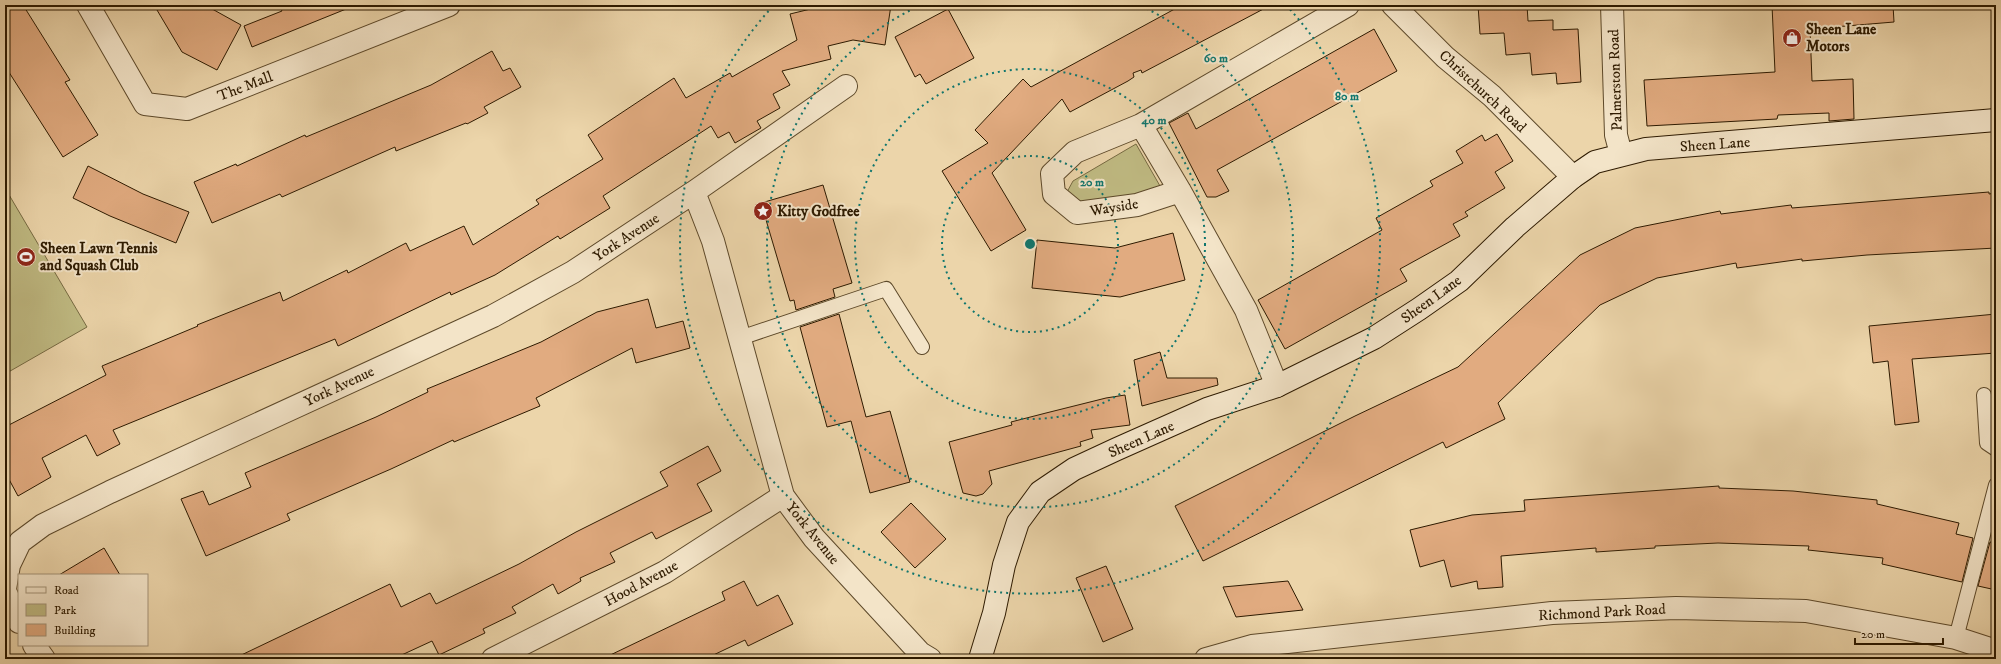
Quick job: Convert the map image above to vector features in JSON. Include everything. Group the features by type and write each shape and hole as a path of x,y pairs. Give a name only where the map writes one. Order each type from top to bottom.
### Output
{"street":[{"name":"The Mall","path":"88,5 145,104 187,109 449,5"},
{"name":"Wayside","path":"1180,191 1137,205 1077,212 1054,194 1052,174 1075,152 1141,125 1348,5"},
{"name":"Christchurch Road","path":"1393,5 1445,57 1492,96 1573,177"},
{"name":"Palmerston Road","path":"1612,5 1616,135 1620,154"},
{"name":"York Avenue","path":"18,620 5,590 9,565 20,542 43,525 130,482 493,316 573,272 694,192 846,86"},
{"name":"Sheen Lane","path":"980,659 994,613 1004,565 1018,522 1040,492 1074,469 1207,409 1277,386 1374,338 1459,281 1515,227 1573,177 1595,162 1620,154 1646,149 1996,120"},
{"path":"1141,125 1180,191 1246,310 1277,386"},
{"name":"York Avenue","path":"694,192 713,241 783,496 814,538 920,653 930,659"},
{"name":"Hood Avenue","path":"493,659 665,572 783,496"},
{"name":"Richmond Park Road","path":"1206,659 1252,646 1552,613 1676,608 1806,611 1956,638 1996,651"},
{"path":"35,646 44,659"}],"lane":[{"path":"740,338 886,289 922,347"},
{"path":"1984,396 1987,443 1996,449"},
{"path":"1956,638 1996,485"}],"green space":[{"path":"1136,144 1160,186 1134,197 1087,206 1073,200 1067,192 1073,181"},
{"name":"Sheen Lawn Tennis and Squash Club","path":"5,188 87,327 5,374"}],"building":[{"path":"5,5 23,5 70,80 65,82 98,135 63,157 5,66"},
{"path":"154,5 205,5 241,25 217,70 182,52"},
{"path":"279,5 356,5 252,47 244,26 282,11"},
{"path":"827,5 891,5 885,45 853,40 828,46 831,59 782,71 790,85 773,94 780,108 757,121 761,128 735,143 729,132 718,138 711,126 603,196 610,208 560,239 558,236 495,275 451,295 450,292 338,346 335,339 113,430 120,444 97,456 86,435 42,458 51,477 18,496 5,472 5,427 106,375 102,366 198,326 197,325 280,292 283,301 347,270 348,273 406,243 410,251 464,226 473,245 539,204 536,200 603,159 588,135 674,78 686,98 730,73 732,77 797,40 790,14"},
{"path":"1182,5 1271,5 1142,73 1141,70 1133,73 1134,77 1128,81 1070,112 1062,99 992,173 1026,230 991,251 942,171 988,143 975,130 1023,79 1031,87"},
{"path":"1478,5 1527,5 1528,21 1553,20 1553,30 1578,29 1581,82 1557,84 1556,73 1532,75 1530,53 1506,55 1504,33 1480,34"},
{"path":"1772,5 1893,5 1894,22 1810,29 1812,81 1853,79 1854,119 1829,121 1829,113 1778,115 1777,119 1647,126 1644,80 1775,72"},
{"path":"948,9 974,58 926,84 920,74 915,77 895,37"},
{"path":"1374,29 1397,71 1217,170 1229,191 1216,197 1207,197 1169,123 1188,113 1196,129"},
{"path":"492,51 503,71 510,68 521,87 484,107 488,113 467,124 466,123 396,151 395,147 282,197 280,194 212,223 194,182 236,164 237,166 305,135 306,137 431,85"},
{"path":"1497,134 1513,161 1495,172 1505,188 1465,212 1468,216 1453,224 1460,236 1400,269 1407,281 1285,349 1258,300 1382,230 1376,218 1433,186 1430,181 1463,163 1456,151 1482,135 1485,141"},
{"path":"88,166 143,194 189,212 176,243 110,216 73,198"},
{"path":"823,185 852,283 833,289 835,297 796,310 794,300 790,301 761,203"},
{"path":"1989,192 1989,194 1996,193 1996,248 1867,255 1802,261 1802,259 1737,268 1736,263 1657,278 1600,305 1498,403 1505,419 1446,448 1443,442 1203,561 1175,506 1355,416 1458,367 1580,255 1635,228 1720,211 1721,214 1791,205 1792,208"},
{"path":"1173,233 1185,280 1120,297 1032,288 1037,240 1115,248"},
{"path":"648,299 656,328 683,321 690,348 636,363 632,348 536,398 540,406 454,442 453,440 391,469 287,514 290,520 206,556 181,499 203,491 209,505 251,487 245,473 376,417 428,392 427,389 541,342 597,312"},
{"path":"839,314 866,417 890,411 910,482 870,493 851,421 827,427 800,327"},
{"path":"1996,314 1996,353 1912,359 1919,422 1895,425 1888,361 1873,363 1869,326"},
{"path":"1160,352 1167,378 1217,378 1218,385 1142,406 1134,360"},
{"path":"1125,395 1130,425 1091,430 1093,438 1080,442 1081,446 989,471 992,484 983,494 976,496 963,493 949,442 1012,425 1011,422 1106,398"},
{"path":"708,446 721,471 697,484 712,511 656,539 652,532 610,553 615,562 580,578 581,581 558,594 553,584 512,607 516,613 483,629 485,633 439,655 432,641 393,659 233,659 390,584 401,607 430,593 436,604 519,564 576,532 668,486 660,472"},
{"path":"1719,486 1719,488 1793,491 1877,500 1877,504 1959,523 1956,534 1973,538 1962,582 1882,564 1883,558 1808,550 1809,546 1718,543 1655,546 1655,548 1596,552 1596,548 1501,556 1503,587 1478,589 1477,581 1451,587 1444,560 1420,567 1410,530 1472,515 1525,511 1524,500"},
{"path":"911,503 946,539 915,568 881,532"},
{"path":"1990,542 1996,543 1996,590 1978,586"},
{"path":"104,548 119,574 61,574"},
{"path":"1106,566 1133,629 1103,642 1076,578"},
{"path":"744,581 757,606 778,595 793,624 748,646 745,640 705,659 602,659 725,600 722,592"},
{"path":"1288,581 1303,610 1236,617 1223,587"}],"place":[{"name":"Sheen Lane Motors","path":"1792,38"},
{"name":"Kitty Godfree","path":"763,211"},
{"name":"Sheen Lawn Tennis and Squash Club","path":"26,257"}]}
